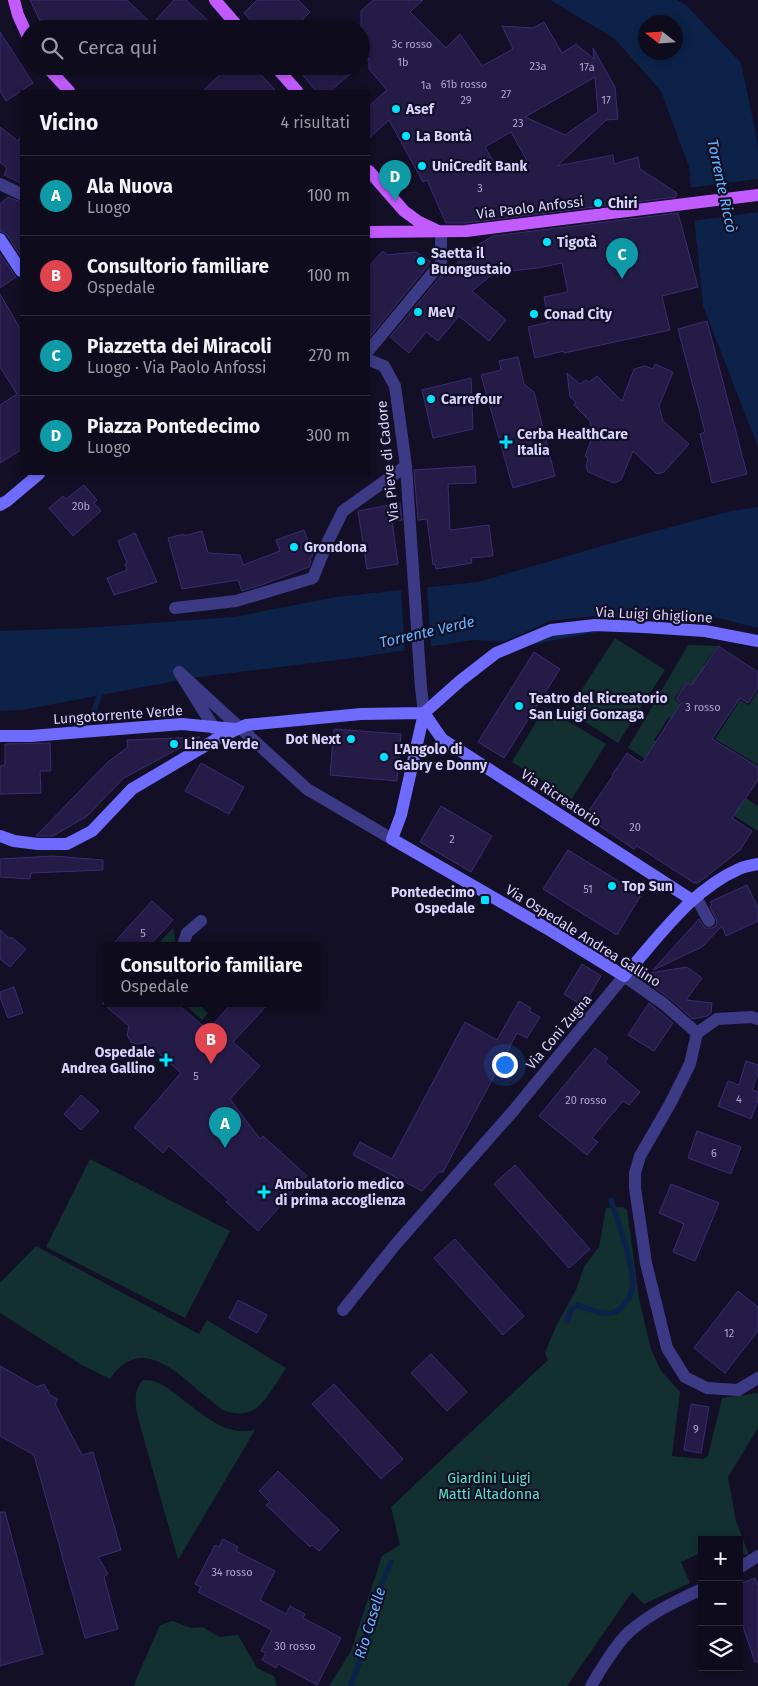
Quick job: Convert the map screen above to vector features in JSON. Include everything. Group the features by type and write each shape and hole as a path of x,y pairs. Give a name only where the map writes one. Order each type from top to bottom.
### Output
{"main road":[{"path":"14,0 21,20"},
{"path":"214,0 232,20"},
{"path":"54,75 67,90"},
{"path":"282,75 296,90"},
{"path":"371,174 404,212 419,222 441,232"},
{"name":"Via Paolo Anfossi","path":"370,232 466,231 758,195"}],"street":[{"path":"0,184 20,194"},
{"path":"370,349 441,263 441,232"},
{"path":"0,239 20,269"},
{"name":"Via Pieve di Cadore","path":"370,360 384,366 395,386 406,466 421,688 428,708"},
{"path":"175,608 236,601 313,578 328,541 344,511 406,466"},
{"path":"0,505 38,475"},
{"name":"Via Luigi Ghiglione","path":"428,708 496,653 551,630 595,625 644,627 705,631 758,641"},
{"name":"Via Ospedale Andrea Gallino","path":"229,731 179,672 307,789 546,928 624,976 664,1004 697,1033"},
{"path":"0,836 14,841 38,844 67,844 92,831 132,789 229,731 246,726 428,708 401,815 392,839"},
{"name":"Via Ricreatorio","path":"428,708 442,739 694,898"},
{"name":"Lungotorrente Verde","path":"0,736 31,736 182,724 229,731"},
{"name":"Via Coni Zugna","path":"343,1310 396,1244 514,1110 624,976 694,898 709,886 740,868 758,864"},
{"path":"694,898 709,921"},
{"path":"184,942 187,933 201,921"},
{"path":"758,1019 752,1017 717,1019 697,1033 690,1064 670,1104 640,1156 635,1173 635,1188 646,1263 667,1348 685,1377 707,1388 738,1390 758,1378"},
{"path":"743,1565 758,1556"},
{"path":"591,1686 600,1670 628,1633 668,1604 698,1591"}],"green space":[{"path":"615,638 665,670 618,743 568,711"},
{"path":"688,645 717,646 703,666 708,669 696,687 687,681 674,699 684,707 675,721 669,717 654,740 758,806 758,831 628,748"},
{"path":"758,691 758,765 715,739 740,700 749,705"},
{"path":"545,707 606,744 572,799 512,762"},
{"path":"173,928 175,942 160,942"},
{"path":"187,1007 213,1007 202,1020"},
{"path":"90,1159 230,1231 185,1318 46,1247"},
{"name":"Giardini Luigi Matti Altadonna","path":"623,1207 627,1210 639,1299 651,1349 661,1371 680,1392 672,1456 703,1459 708,1456 722,1398 758,1393 758,1428 728,1477 736,1521 742,1536 698,1536 698,1554 681,1562 690,1583 644,1604 632,1592 567,1686 329,1686 351,1651 382,1556 400,1545 391,1507 548,1360 545,1353 556,1326 576,1290 584,1267 599,1247 606,1208"},
{"path":"36,1246 199,1334 207,1320 286,1368 258,1407 250,1412 242,1413 223,1410 174,1371 161,1363 148,1359 135,1359 122,1365 110,1379 82,1365 0,1313 0,1283"},
{"path":"143,1380 163,1385 212,1421 222,1426 232,1430 255,1430 178,1560 137,1414 136,1396"},
{"path":"743,1539 749,1555 743,1554"},
{"path":"173,1621 191,1628 203,1627 219,1637 238,1635 257,1668 274,1676 277,1686 135,1686 134,1684 160,1625"}],"water":[{"name":"Torrente Riccò","path":"550,0 677,0 686,5 741,63 758,150 758,447 703,306 689,167 661,91 615,39"},
{"name":"Torrente Verde","path":"758,507 758,628 706,615 674,617 535,644 474,640 353,658 191,678 22,710 0,711 0,631 85,628 234,617 335,597 478,582 626,539 731,511"}],"pier":[{"path":"758,179 758,212 691,221 688,188"},
{"path":"427,585 431,649 405,653 401,588"},
{"path":"594,616 672,620 629,628 552,632 523,646 499,644 550,621"}],"building":[{"path":"30,0 127,0 148,20 40,20"},
{"path":"174,0 186,0 207,20 156,20"},
{"path":"257,0 298,0 310,12 302,20 250,20 244,13"},
{"path":"373,0 423,0 410,12 446,48 460,34 482,66 513,49 502,26 533,28 544,22 562,53 576,44 594,59 593,48 615,87 618,119 606,120 557,166 613,155 614,164 638,157 640,169 677,193 676,197 465,223 446,223 427,180 423,182 389,120 370,137 370,105 387,90 370,70 370,20 361,20 361,11","holes":["595,77 598,112 565,135 525,117","511,132 529,164 498,170 485,147"]},
{"path":"0,32 20,63 20,75 28,75 33,83 6,101 0,91"},
{"path":"220,75 261,75 275,90 204,90"},
{"path":"303,75 349,75 331,90 315,90"},
{"path":"0,127 18,141 20,137 20,183 4,175 7,168 0,162"},
{"path":"8,197 20,202 20,255 7,235 0,231 0,204"},
{"path":"678,213 698,287 662,296 670,330 535,358 528,327 549,322 544,297 568,292 562,263 494,273 472,291 506,320 489,341 459,316 438,341 426,332 409,353 390,337 445,271 450,274 464,253 493,236"},
{"path":"383,251 388,255 416,252 431,262 370,337 370,265"},
{"path":"0,254 16,277 0,288"},
{"path":"0,294 20,328 20,451 0,463 0,405 17,394 0,367"},
{"path":"707,321 747,474 712,483 700,434 705,432 678,329"},
{"path":"518,357 524,384 534,392 555,476 513,488 481,375 501,370 499,361"},
{"path":"655,364 673,372 659,406 663,421 689,444 664,472 657,474 633,451 621,480 614,483 588,472 586,466 588,458 585,456 593,435 590,421 574,405 576,402 570,397 567,373 580,384 586,380 589,382 597,376 622,401 634,369 645,366 653,369"},
{"path":"471,378 473,429 433,438 422,390"},
{"path":"475,466 476,483 448,484 450,530 489,525 493,556 471,558 472,563 436,569 435,564 433,565 427,519 418,520 414,470"},
{"path":"84,485 97,500 94,503 101,511 73,536 49,508 63,496 66,499"},
{"path":"400,503 402,520 392,521 398,564 367,569 358,511"},
{"path":"304,530 313,555 310,559 309,567 242,591 238,580 182,589 168,538 202,531 208,553 240,555 243,565 280,551 276,540"},
{"path":"135,533 157,582 114,595 107,578 127,570 125,564 127,563 118,541"},
{"path":"718,646 758,672 758,688 748,703 740,698 712,739 758,767 758,780 732,818 752,831 740,850 698,883 694,883 637,846 634,849 585,816 627,753 642,763 681,703 676,699 687,682 692,685"},
{"name":"Teatro del Ricreatorio San Luigi Gonzaga","path":"534,652 560,669 504,758 478,742"},
{"path":"334,729 401,734 397,781 330,775"},
{"path":"200,737 124,778 87,816 53,836 36,836 108,762 128,747 127,740"},
{"path":"50,743 51,771 40,771 41,793 0,794 0,766 5,765 5,744"},
{"path":"201,763 244,787 229,814 185,791"},
{"path":"441,806 492,836 471,872 420,842"},
{"path":"568,850 641,895 617,935 543,889"},
{"path":"53,856 103,860 103,870 31,873 30,879 0,877 0,859"},
{"path":"747,885 758,908 758,921 726,936 722,926 702,947 653,970 699,919 705,928 716,926 717,921 710,907 712,905 710,902"},
{"path":"152,901 173,920 153,942 115,942"},
{"path":"0,930 26,949 10,967 0,959"},
{"path":"582,964 601,976 583,1006 564,994"},
{"path":"687,967 702,978 686,1000 712,1003 711,1013 707,1016 693,1019 638,975"},
{"path":"14,987 23,1013 8,1018 0,992"},
{"path":"519,1001 531,1008 529,1011 540,1017 527,1038 517,1033 443,1172 439,1172 422,1191 353,1155 360,1142 392,1159 465,1022 497,1040"},
{"path":"649,1003 673,1023 654,1051 628,1035"},
{"path":"107,1007 181,1007 208,1030 228,1007 265,1007 233,1042 260,1066 230,1099 260,1139 263,1136 307,1176 258,1231 226,1202 229,1200 169,1146 163,1153 134,1127 181,1073 146,1042 137,1044 131,1042 127,1035 129,1026"},
{"path":"595,1048 608,1058 605,1062 640,1092 629,1105 623,1101 592,1138 598,1142 587,1155 539,1116"},
{"path":"746,1061 758,1065 758,1073 752,1090 758,1092 758,1100 751,1119 718,1106 728,1081 739,1085"},
{"path":"81,1095 99,1111 81,1130 64,1114"},
{"path":"697,1131 741,1147 731,1174 688,1158"},
{"path":"515,1165 590,1249 569,1268 494,1184"},
{"path":"671,1184 719,1203 695,1261 673,1252 684,1224 659,1213"},
{"path":"455,1239 524,1316 503,1335 434,1258"},
{"path":"738,1291 758,1307 758,1331 725,1373 694,1348"},
{"path":"238,1300 267,1315 257,1333 229,1318"},
{"path":"431,1354 467,1392 447,1411 411,1373"},
{"path":"0,1366 37,1387 44,1384 50,1395 58,1399 55,1404 82,1455 93,1452 121,1550 98,1557 108,1574 104,1577 118,1629 85,1638 34,1455 0,1436"},
{"path":"334,1384 403,1459 381,1479 312,1404"},
{"path":"691,1404 709,1407 701,1453 684,1450"},
{"path":"278,1471 339,1530 319,1551 312,1545 310,1547 266,1505 270,1502 259,1491"},
{"path":"0,1512 5,1512 43,1654 0,1666"},
{"path":"223,1539 238,1547 236,1551 275,1571 260,1600 286,1614 290,1606 305,1614 303,1618 341,1638 317,1685 278,1664 276,1668 262,1660 266,1653 261,1651 272,1630 198,1592 201,1587 195,1584 215,1545 219,1547"},
{"path":"755,1578 758,1586 758,1662 755,1662 743,1627 743,1582"}],"waterway":[{"path":"94,710 102,688"},
{"name":"Rio Caselle","path":"567,1321 571,1310 577,1305 596,1312 611,1313 621,1308 630,1296 633,1284 632,1271 611,1200"},
{"name":"Rio Caselle","path":"351,1686 363,1652 380,1588 391,1562"}],"place":[{"name":"Asef","path":"396,109"},
{"name":"La Bontà","path":"406,136"},
{"name":"UniCredit Bank","path":"422,166"},
{"name":"Piazza Pontedecimo","path":"395,201"},
{"name":"Chiri","path":"598,203"},
{"name":"Tigotà","path":"547,242"},
{"name":"Saetta il Buongustaio","path":"421,261"},
{"name":"Piazzetta dei Miracoli","path":"622,279"},
{"name":"MeV","path":"418,312"},
{"name":"Conad City","path":"534,314"},
{"name":"Carrefour","path":"431,399"},
{"name":"Cerba HealthCare Italia","path":"506,442"},
{"name":"Grondona","path":"294,547"},
{"name":"Teatro del Ricreatorio San Luigi Gonzaga","path":"519,706"},
{"name":"Dot Next","path":"351,739"},
{"name":"Linea Verde","path":"174,744"},
{"name":"L'Angolo di Gabry e Donny","path":"384,757"},
{"name":"Top Sun","path":"612,886"},
{"name":"Pontedecimo Ospedale","path":"485,900"},
{"name":"Ospedale Andrea Gallino","path":"166,1060"},
{"name":"Consultorio familiare","path":"211,1064"},
{"name":"Ala Nuova","path":"225,1148"},
{"name":"Ambulatorio medico di prima accoglienza","path":"264,1192"}]}
